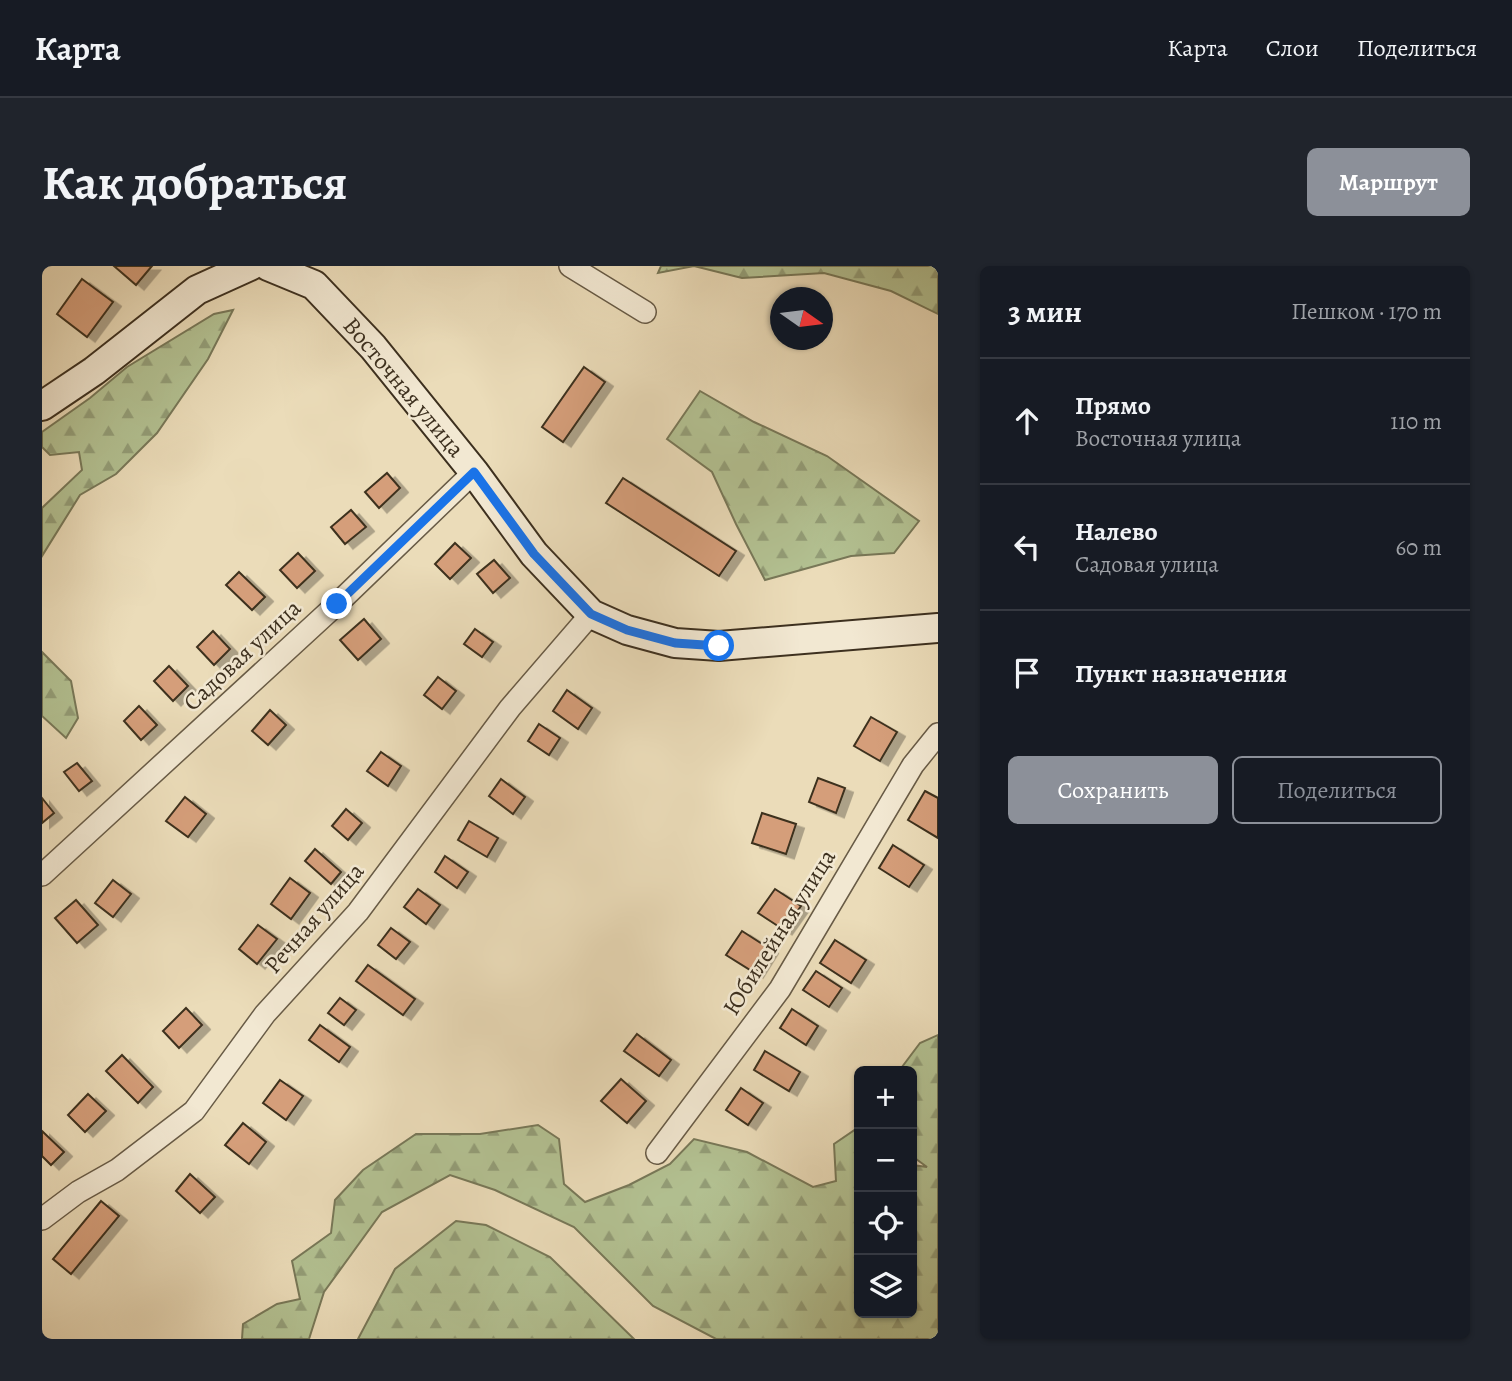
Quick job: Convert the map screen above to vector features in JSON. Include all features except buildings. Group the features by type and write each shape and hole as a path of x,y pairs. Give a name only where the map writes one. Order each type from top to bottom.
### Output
{"street":[{"path":"42,406 94,371 197,290 250,266"},
{"name":"Восточная улица","path":"268,266 314,285 373,347 474,472 534,554 591,614 627,630 675,643 719,646 938,628"},
{"path":"570,266 645,312"},
{"name":"Садовая улица","path":"42,875 337,604 474,472"},
{"name":"Речная улица","path":"42,1219 78,1192 117,1170 194,1111 265,1014 358,912 510,708 591,614"},
{"name":"Юбилейная улица","path":"657,1153 780,989 913,765 938,734"}],"green space":[{"path":"661,266 694,266 658,273"},
{"path":"694,266 938,266 938,314 891,291 824,273 742,278"},
{"path":"233,310 208,359 157,433 116,474 80,495 42,556 42,508 82,470 79,452 50,455 42,447 42,432 90,398 127,367 214,314"},
{"path":"700,391 754,422 827,456 919,521 894,553 851,556 765,580 712,472 667,439"},
{"path":"42,652 71,681 78,718 66,738 42,716"},
{"path":"938,1035 938,1339 716,1339 653,1306 574,1227 495,1190 450,1175 382,1212 324,1292 309,1339 242,1339 243,1324 277,1304 300,1299 292,1261 331,1233 335,1200 363,1170 416,1134 480,1134 538,1125 559,1139 564,1184 585,1202 629,1185 670,1164 694,1139 747,1152 813,1187 836,1181 834,1144 854,1130 854,1318 917,1318 917,1166 927,1167 917,1160 917,1066 903,1066 920,1043"},
{"path":"456,1221 486,1225 550,1257 634,1339 358,1339 395,1269"}],"route":[{"path":"337,604 474,472 534,554 591,614 627,630 675,643 719,646"}]}
